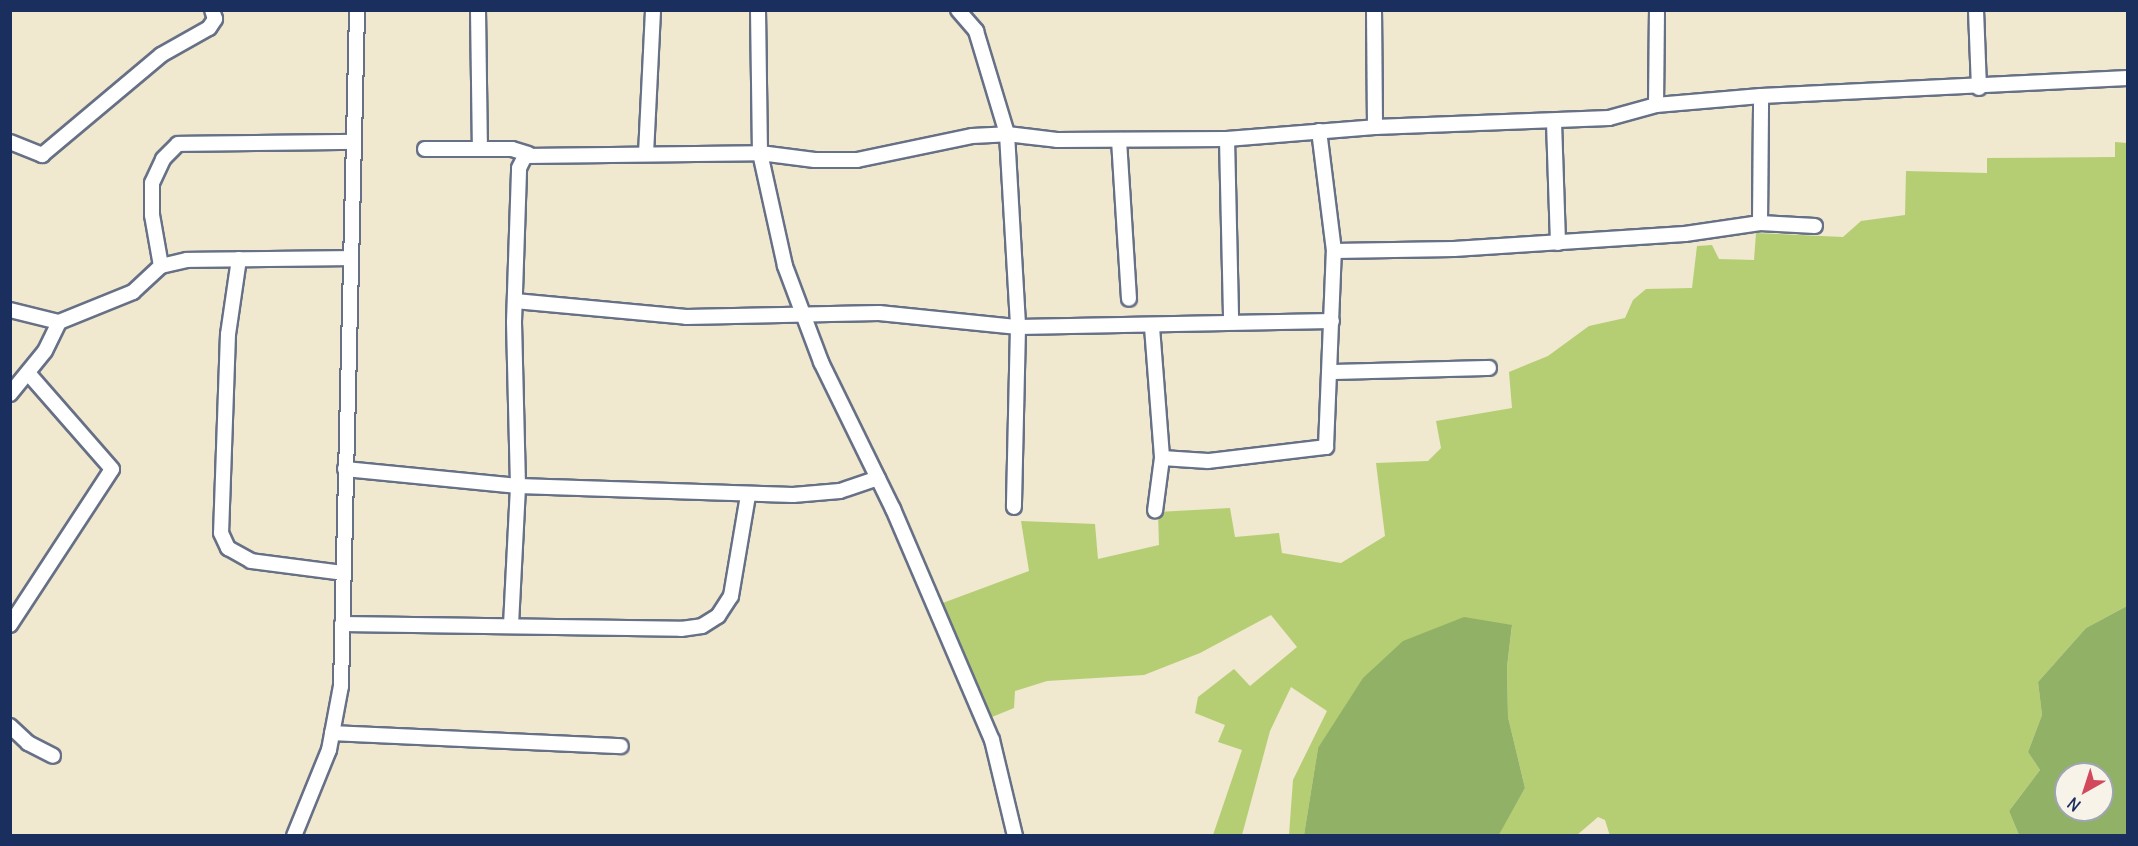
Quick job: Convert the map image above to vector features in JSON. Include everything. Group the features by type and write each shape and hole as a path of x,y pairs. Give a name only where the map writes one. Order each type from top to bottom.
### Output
{"street":[{"path":"10,142 42,155 161,55 209,28 215,19 212,10"},
{"path":"294,836 332,734 341,686 349,258 357,10"},
{"path":"478,10 480,149"},
{"path":"646,154 653,10"},
{"path":"758,10 760,153 785,266 802,315 841,406 878,478 992,740 1015,836"},
{"path":"958,10 976,31 1007,134 1018,327 1014,507"},
{"path":"1374,10 1375,127"},
{"path":"1656,105 1657,10"},
{"path":"1976,10 1979,88"},
{"path":"424,149 512,149 528,154 760,153 815,160 856,160 972,136 1007,134 1057,140 1227,139 1375,127 1554,122 1608,118 1656,105 1761,96 1979,88 2127,78"},
{"path":"1760,223 1761,96"},
{"path":"1554,122 1558,243"},
{"path":"1162,459 1208,461 1323,450 1327,441 1331,372 1334,251 1319,131"},
{"path":"1227,139 1231,322"},
{"path":"1119,140 1129,299"},
{"path":"161,266 152,215 152,183 163,159 178,144 354,142"},
{"path":"511,625 518,486 515,301 519,168 528,154"},
{"path":"1334,251 1558,243 1685,234 1760,223 1815,226"},
{"path":"10,310 59,322 133,292 161,266 187,260 349,258"},
{"path":"239,260 228,334 221,533 228,548 251,561 343,573"},
{"path":"515,301 686,317 879,313 1018,327 1152,327 1231,322 1332,321"},
{"path":"10,394 28,373 59,322"},
{"path":"1152,327 1162,459 1155,511"},
{"path":"1331,372 1489,368"},
{"path":"10,625 112,469 28,373"},
{"path":"345,469 518,486 748,495 840,491 878,478"},
{"path":"342,624 681,629 702,626 718,616 731,596 748,495"},
{"path":"10,726 28,743 53,756"},
{"path":"332,734 621,746"}],"green space":[{"path":"2115,142 2127,143 2127,606 2086,628 2038,682 2042,715 2028,752 2040,770 2009,811 2019,835 1610,836 1605,820 1598,817 1577,835 1498,835 1525,788 1508,717 1507,667 1512,626 1318,748 1304,835 1289,835 1293,780 1327,711 1291,687 1270,731 1242,835 1213,835 1242,750 1218,742 1225,725 1195,713 1198,697 1234,669 1250,686 1297,647 1271,615 1200,653 1144,675 1047,681 1015,691 1014,708 992,717 940,604 1029,571 1021,521 1095,524 1098,559 1159,545 1158,512 1230,508 1235,537 1279,533 1282,553 1341,563 1385,536 1376,463 1428,461 1441,448 1436,421 1512,408 1509,372 1548,356 1589,326 1625,318 1633,300 1646,289 1692,288 1697,246 1712,245 1719,259 1754,260 1756,233 1843,237 1861,221 1905,215 1906,171 1987,173 1987,158 2115,157"},
{"path":"2127,606 2127,835 2019,835 2009,811 2040,770 2028,752 2042,715 2038,682 2086,628"},
{"path":"1464,617 1512,625 1507,667 1508,717 1525,788 1498,836 1304,835 1318,748 1363,678 1403,641"}]}
